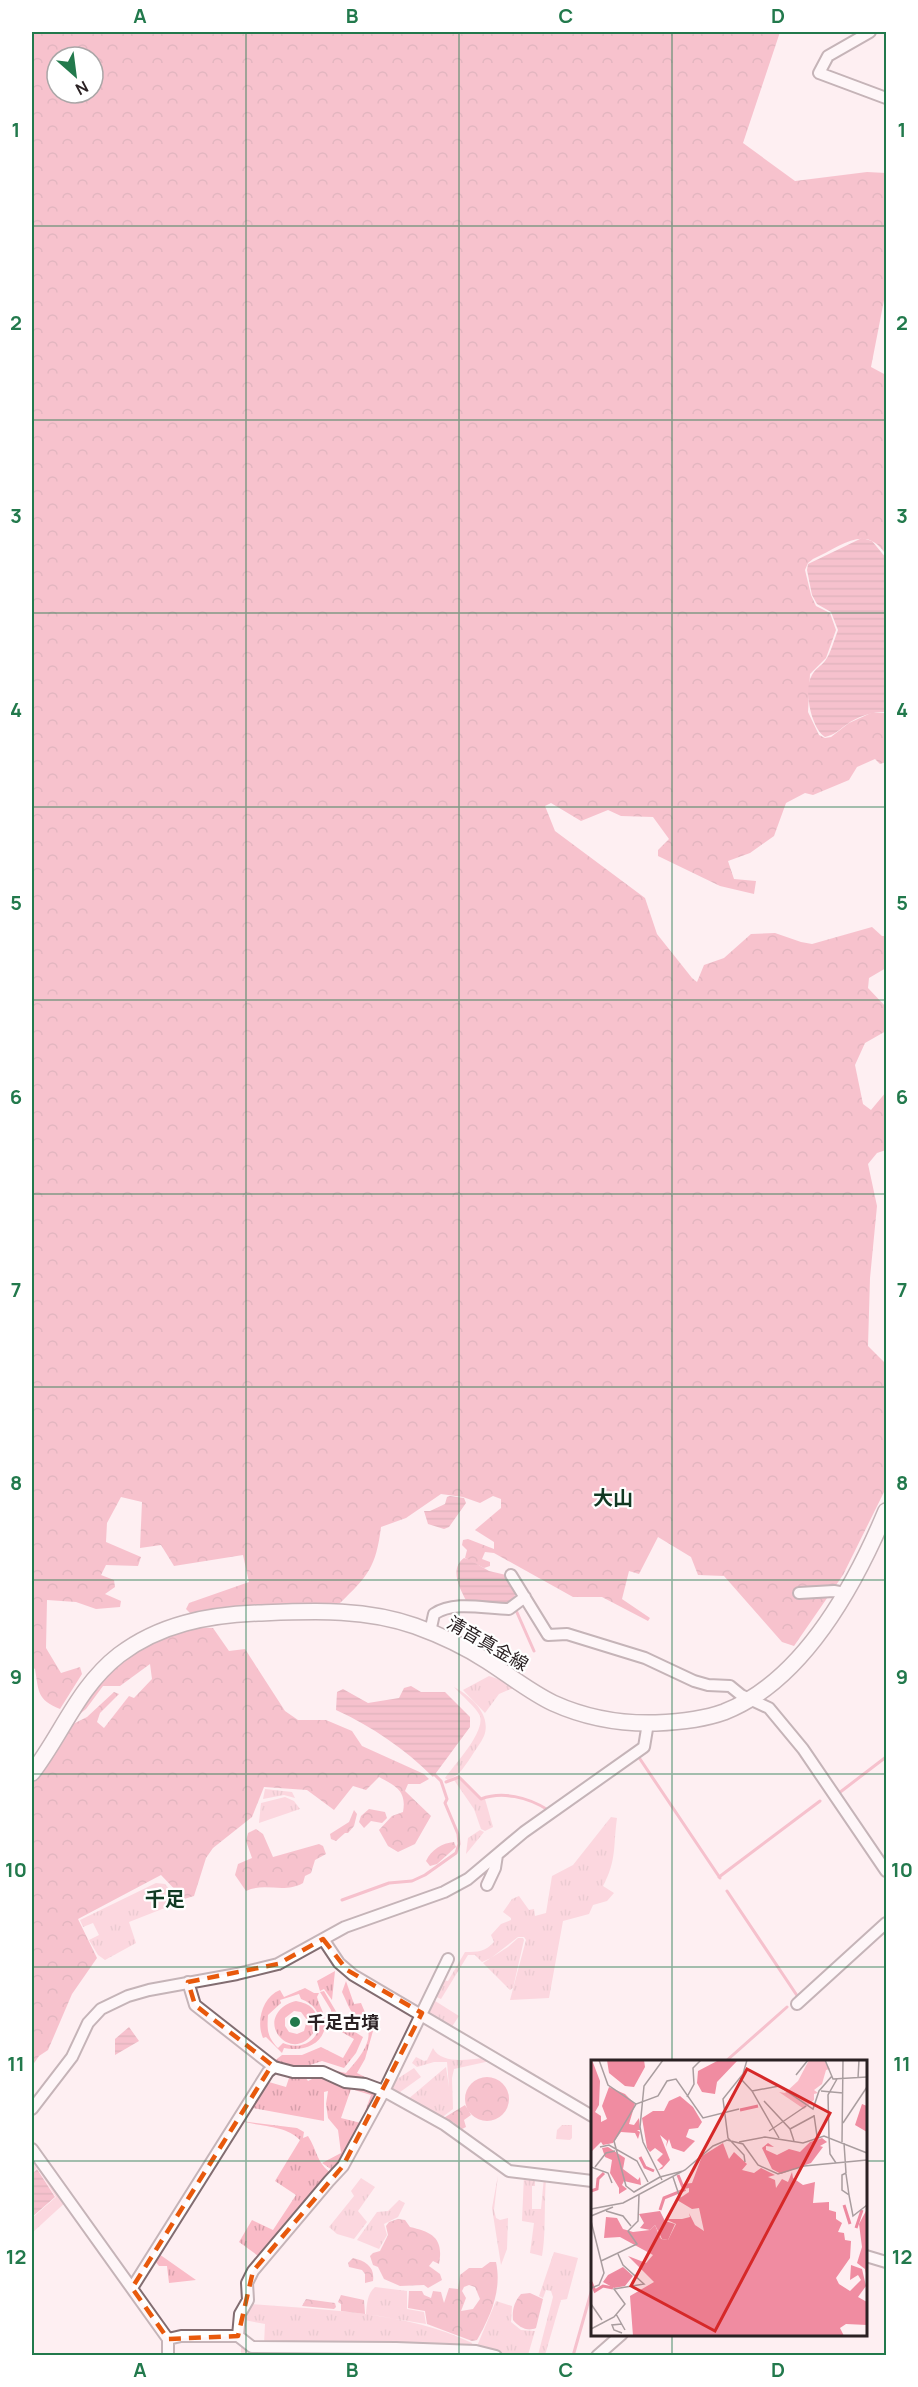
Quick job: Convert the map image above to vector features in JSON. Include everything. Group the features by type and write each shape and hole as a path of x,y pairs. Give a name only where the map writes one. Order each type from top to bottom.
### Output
{"main road":[{"name":"清音真金線","path":"32,1773 70,1710 91,1682 110,1663 131,1647 175,1625 214,1616 324,1611 385,1618 430,1632 461,1646 536,1694 571,1711 609,1720 648,1723 704,1718 724,1712 751,1698 775,1681 802,1652 858,1572 886,1511"}],"street":[{"path":"870,32 828,56 819,73 886,98"},
{"path":"511,1575 548,1635 567,1634 586,1639 645,1658 694,1681 708,1685 730,1686 736,1692 769,1708 803,1749 886,1871"},
{"path":"799,1593 834,1591 845,1593"},
{"path":"430,1632 434,1614 440,1610 459,1606 494,1609 514,1607 525,1597"},
{"path":"32,2109 72,2057 88,2023 101,2009 136,1993 278,1964 368,1918 444,1892 468,1879 524,1832 637,1752 644,1746 648,1723"},
{"path":"488,1885 495,1868 497,1855"},
{"path":"797,2004 886,1923"},
{"path":"323,1939 347,1971 422,2013 591,2115"},
{"path":"238,2336 240,2314 248,2300 247,2283 253,2271 343,2166 384,2091 448,1959"},
{"path":"189,1982 195,2006 274,2067 293,2072 323,2072 345,2082 365,2084 384,2091 445,2125 509,2171 591,2181"},
{"path":"132,2288 268,2072 274,2067"},
{"path":"32,2149 168,2339 168,2355"},
{"path":"867,2256 886,2262"},
{"path":"168,2339 181,2336 238,2336 252,2347 396,2348 480,2351 496,2355"},
{"path":"597,2355 620,2336"}],"highlighted area":[{"path":"323,1939 347,1970 422,2013 343,2166 253,2271 238,2336 168,2339 132,2288 272,2065 195,2005 188,1982 278,1964"}],"green space":[{"path":"32,32 780,32 743,143 795,181 867,172 886,173 886,290 871,367 886,375 886,555 878,545 870,540 853,540 813,559 805,570 816,606 830,613 836,630 826,658 810,674 808,712 819,735 825,738 831,737 849,723 871,713 886,713 886,762 880,764 875,759 857,767 849,780 813,795 805,793 786,803 774,836 750,853 728,861 734,879 756,881 754,894 720,886 658,856 658,850 669,839 653,817 621,816 608,810 581,821 551,803 545,806 555,831 645,898 657,934 697,982 704,965 724,958 751,934 775,933 812,944 872,927 882,936 886,936 886,968 869,978 868,988 886,1007 886,1031 865,1043 855,1065 863,1104 871,1110 886,1092 886,1150 877,1153 868,1164 877,1206 870,1278 868,1346 886,1364 886,1488 843,1575 794,1646 782,1642 724,1576 698,1575 691,1557 658,1537 639,1574 629,1571 622,1599 650,1618 648,1621 602,1597 573,1597 494,1553 485,1552 482,1559 490,1562 490,1566 484,1568 465,1558 467,1550 462,1545 463,1540 468,1539 494,1549 494,1542 475,1530 501,1508 501,1499 493,1496 480,1503 463,1497 441,1494 406,1518 381,1527 376,1552 369,1570 340,1603 277,1604 190,1613 186,1609 189,1603 249,1582 243,1555 174,1566 161,1545 140,1548 142,1502 121,1497 107,1523 106,1542 141,1557 138,1566 106,1565 101,1575 114,1580 115,1587 105,1594 121,1601 120,1607 96,1609 76,1602 47,1600 46,1648 61,1673 80,1667 82,1674 60,1709 47,1702 40,1694 35,1669 32,1667"},
{"path":"195,1627 213,1628 229,1651 245,1649 285,1711 298,1720 326,1720 352,1731 362,1746 424,1774 429,1779 420,1784 408,1784 405,1791 431,1816 415,1844 398,1852 388,1846 379,1830 392,1816 403,1812 403,1799 398,1790 379,1777 366,1790 353,1786 334,1810 307,1790 264,1787 252,1817 213,1848 206,1858 194,1896 184,1899 161,1875 78,1919 97,1958 72,1994 48,2050 39,2056 32,2066 32,1783 73,1724 87,1717 114,1692 119,1694 100,1713 97,1722 104,1728 129,1696 134,1698 152,1679 150,1664 120,1686 103,1686 86,1709 76,1717 91,1695 118,1665 156,1639"},
{"path":"489,1676 507,1682 513,1688 499,1694 485,1713 463,1690"},
{"path":"454,1687 478,1707 483,1714 486,1728 483,1739 464,1767 456,1776 448,1780 445,1778 473,1740 480,1723 478,1712"},
{"path":"459,1778 481,1800 485,1799 493,1827 485,1831 481,1829 474,1809 454,1780"},
{"path":"265,1789 292,1792 295,1798 284,1795 263,1799"},
{"path":"285,1797 294,1801 300,1809 259,1823 261,1803"},
{"path":"369,1809 385,1812 387,1818 382,1823 371,1821 364,1828 359,1822 361,1816"},
{"path":"354,1810 357,1814 354,1826 336,1841 331,1839 330,1834 349,1822"},
{"path":"611,1817 617,1818 614,1853 611,1868 603,1886 614,1893 607,1901 593,1905 589,1914 563,1921 549,1998 510,2000 526,1940 524,1937 518,1937 491,1958 482,1962 475,1955 468,1955 441,1999 434,1996 441,1980 448,1981 465,1952 481,1951 494,1942 491,1935 501,1924 511,1920 503,1912 512,1899 519,1896 529,1910 534,1909 535,1916 546,1913 552,1876 573,1865"},
{"path":"256,1829 263,1834 273,1857 319,1844 323,1846 326,1854 315,1860 311,1873 305,1876 303,1883 289,1888 260,1888 246,1891 235,1875 238,1864 252,1858 246,1841 248,1833"},
{"path":"480,1830 484,1832 466,1854 468,1838"},
{"path":"454,1842 456,1847 437,1864 430,1866 426,1861 434,1850"},
{"path":"156,1883 165,1884 180,1902 129,1922 136,1943 105,1960 98,1955 89,1940 99,1935 93,1923 83,1927 80,1920"},
{"path":"518,1938 524,1940 513,1988 510,1990 483,1963"},
{"path":"335,1971 332,2000 324,1989 320,1991 317,1981"},
{"path":"346,1981 354,2004 361,2003 373,2031 365,2059 357,2073 365,2077 364,2081 294,2070 273,2062 282,2055 302,2055 321,2047 343,2058 354,2039 333,2027 331,2010 320,1992 324,1991 344,2025 363,2037 356,2053 344,2068 322,2061 304,2067 346,2073 363,2052 369,2033 366,2025 352,2012 342,1992"},
{"path":"305,1988 319,1993 317,1997 324,2014 325,2028 313,2045 299,2049 284,2048 282,2053 266,2037 263,2038 260,2025 265,2004 274,1993 280,1990 284,1997","holes":["299,1994 301,1999 312,2005 318,2013 320,2022 318,2031 313,2039 305,2044 295,2046 283,2043 278,2048 269,2033 268,2015 281,2003 280,2000"]},
{"path":"432,1999 459,2016 451,2028 427,2013"},
{"path":"296,2001 309,2006 316,2014 317,2023 314,2032 307,2040 299,2044 289,2043 279,2036 274,2025 280,2009","holes":["294,2011 301,2012 307,2020 304,2031 297,2034 289,2032 285,2026 285,2018"]},
{"path":"433,2048 442,2057 448,2059 469,2060 482,2058 485,2055 490,2061 454,2069 453,2109 440,2119 407,2100 446,2067 449,2087 447,2062 434,2062 417,2067 412,2063 416,2057 427,2060"},
{"path":"414,2068 421,2077 396,2095 388,2090 394,2081"},
{"path":"290,2075 308,2075 305,2077 308,2081 318,2076 378,2091 335,2172 322,2163 341,2153 338,2130 328,2118 326,2104 328,2091 324,2092 324,2121 253,2108 269,2082 286,2087","holes":["351,2089 371,2095 361,2123 341,2118"]},
{"path":"487,2077 502,2084 509,2099 502,2114 487,2121 472,2114 465,2099 472,2084"},
{"path":"465,2105 471,2115 464,2120 466,2127 462,2129 453,2122 442,2119"},
{"path":"241,2121 297,2128 304,2132 303,2138 308,2136 320,2161 332,2174 261,2258 239,2242 252,2220 273,2230 296,2195 275,2181 300,2140 280,2129"},
{"path":"562,2125 572,2125 570,2140 556,2139 557,2130"},
{"path":"32,2156 67,2201 32,2233 32,2218 56,2197 37,2168 32,2173"},
{"path":"498,2175 494,2210 496,2218 500,2220 508,2218 507,2249 501,2265 492,2208"},
{"path":"524,2175 535,2177 535,2186 532,2186 532,2209 541,2209 544,2177 546,2179 542,2256 530,2253 534,2223 522,2221"},
{"path":"361,2178 375,2187 358,2211 367,2222 354,2239 337,2234 329,2227 354,2196 351,2191"},
{"path":"399,2200 405,2203 398,2217 384,2224 387,2235 379,2249 357,2240 377,2212 388,2211"},
{"path":"398,2219 405,2220 410,2227 425,2231 438,2242 439,2264 433,2261 429,2266 440,2274 442,2280 428,2288 424,2285 400,2286 384,2279 378,2267 373,2265 370,2256 380,2251 388,2235 386,2226 389,2222"},
{"path":"554,2252 578,2258 567,2299 561,2300 545,2355 538,2355 553,2297 551,2291 546,2290 543,2298 539,2296"},
{"path":"159,2254 196,2280 169,2283 167,2266 159,2266 154,2260"},
{"path":"353,2258 369,2265 373,2272 373,2281 365,2283 365,2274 362,2270 349,2267 348,2263"},
{"path":"490,2262 496,2262 498,2282 491,2312 477,2340 472,2341 427,2324 425,2311 408,2308 409,2291 422,2291 424,2295 431,2298 433,2291 441,2292 444,2303 449,2288 458,2289 460,2275 469,2268 482,2268","holes":["469,2285 475,2287 480,2299 473,2309 461,2311 466,2298 462,2291 464,2287"]},
{"path":"375,2287 407,2291 407,2309 424,2312 426,2324 366,2314 369,2296"},
{"path":"530,2293 543,2299 536,2328 529,2329 518,2325 513,2320 513,2316 514,2306 521,2294"},
{"path":"341,2295 364,2300 365,2314 341,2311 341,2304 338,2302"},
{"path":"306,2299 335,2303 336,2307 334,2309 302,2306"},
{"path":"496,2301 512,2306 511,2322 521,2330 535,2331 528,2355 503,2355 477,2346"},
{"path":"251,2304 392,2318 447,2332 472,2343 471,2348 264,2344 265,2324 244,2320"},
{"path":"241,2342 454,2354 456,2355 241,2355"}],"shaded area":[{"path":"862,538 872,541 886,558 886,712 860,717 834,734 825,737 812,717 808,689 812,675 827,658 838,630 831,612 817,604 812,595 808,564"},
{"path":"447,1497 464,1498 466,1503 449,1527 444,1529 428,1524 424,1511 430,1511 445,1504"},
{"path":"464,1558 489,1571 506,1575 516,1593 512,1602 508,1604 467,1602 457,1579 457,1568"},
{"path":"411,1686 421,1692 445,1692 470,1717 470,1727 433,1777 388,1739 336,1710 337,1692 343,1689 368,1703 399,1698 404,1688"},
{"path":"129,2027 139,2041 115,2055 115,2039"},
{"path":"37,2169 55,2197 32,2217 32,2174"}],"waterway":[{"path":"515,1608 534,1651"},
{"path":"638,1756 720,1878"},
{"path":"839,1793 886,1757"},
{"path":"342,1900 389,1883 412,1881 425,1875 456,1853 459,1844 458,1834 445,1803 447,1799 441,1781 434,1774"},
{"path":"446,1782 459,1777 481,1799 498,1796 515,1797 548,1810"},
{"path":"719,1877 820,1801"},
{"path":"727,1891 798,1997 800,1995"},
{"path":"727,2060 787,2007"},
{"path":"573,2356 591,2293"}],"place":[{"name":"千足古墳","path":"295,2022"}],"district":[{"name":"大山","path":"613,1497"},
{"name":"千足","path":"165,1898"}]}
